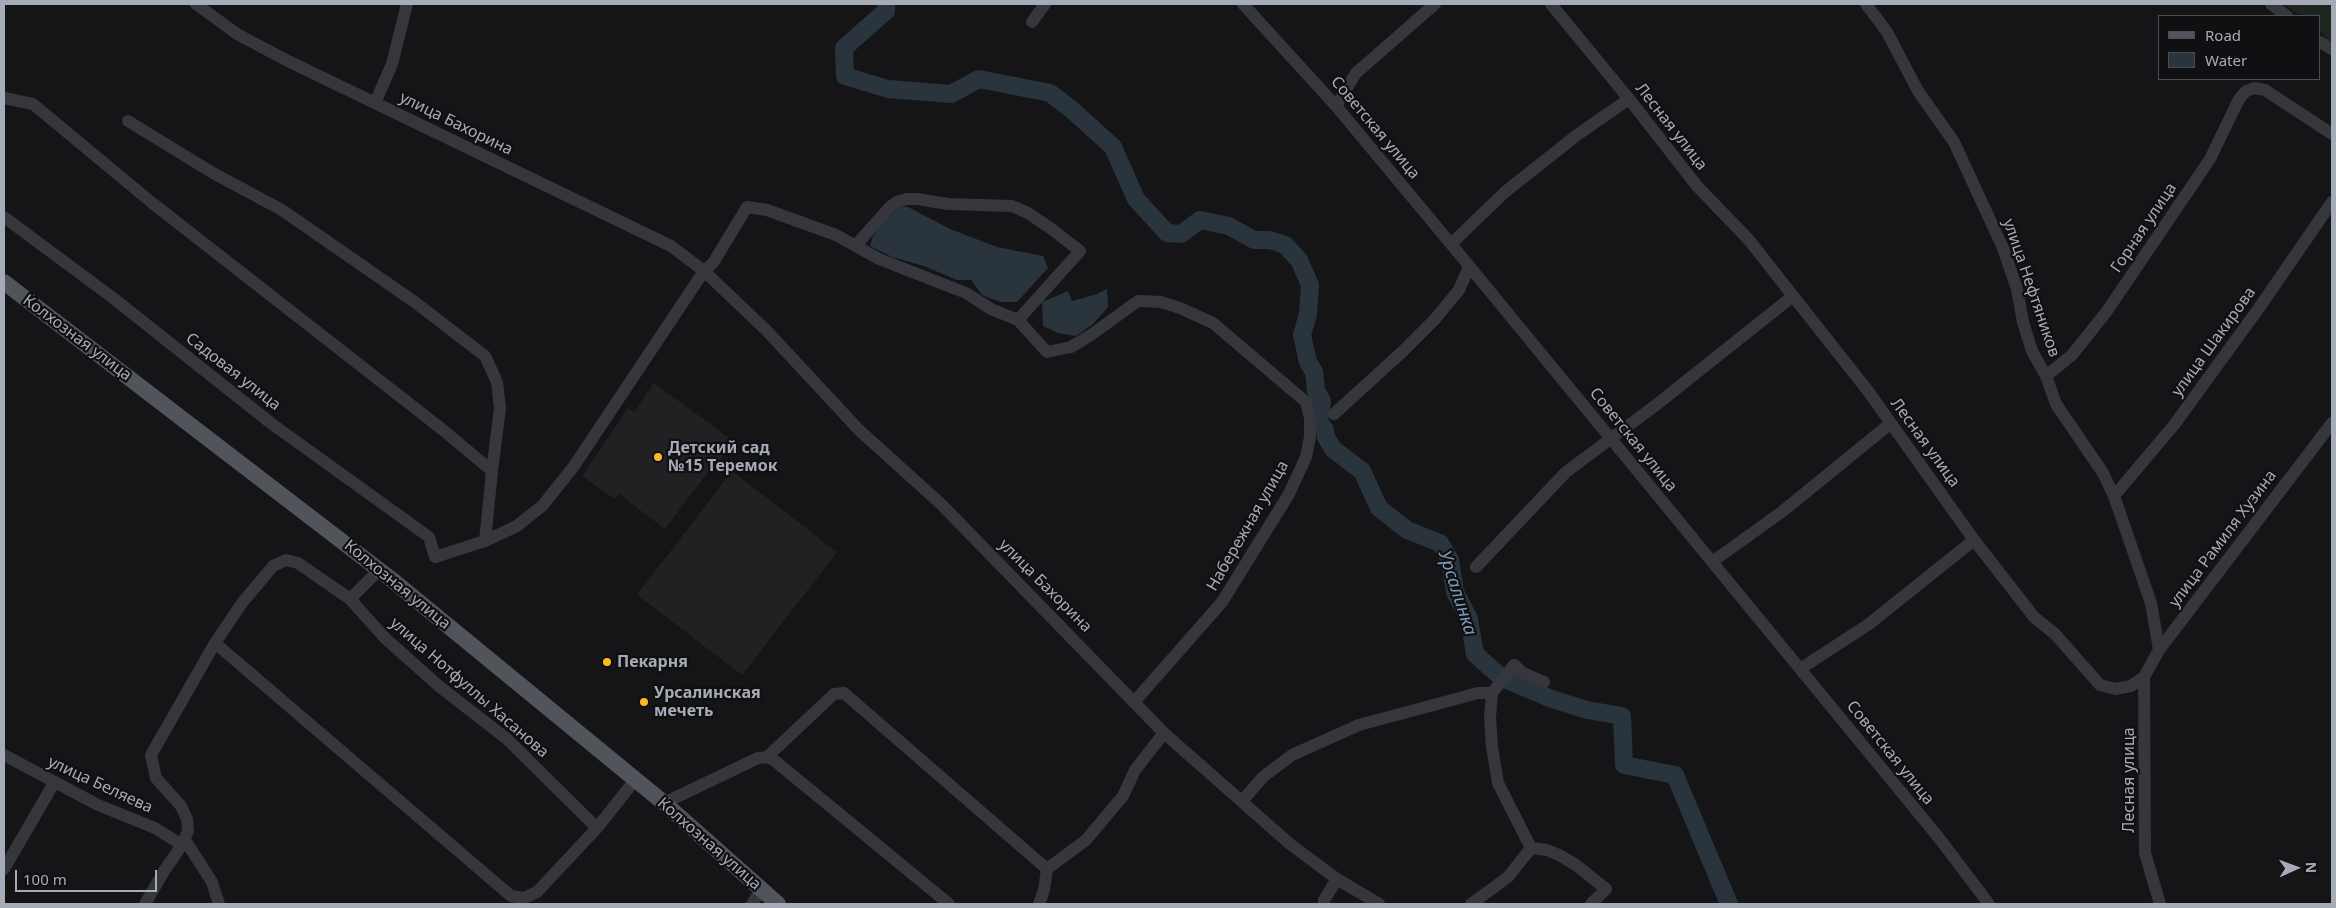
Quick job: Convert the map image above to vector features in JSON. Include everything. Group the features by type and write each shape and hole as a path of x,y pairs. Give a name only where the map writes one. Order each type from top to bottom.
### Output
{"main road":[{"name":"Колхозная улица","path":"4,282 379,570 664,803 778,904"}],"street":[{"name":"улица Бахорина","path":"196,4 237,34 286,60 671,246 704,271 767,331 859,430 941,504 1135,701 1164,733 1290,844 1337,879 1379,904"},
{"path":"375,103 392,64 407,4"},
{"path":"1032,22 1045,4"},
{"name":"Советская улица","path":"1244,4 1336,106 1451,244 1939,838 1989,904"},
{"path":"1336,106 1356,73 1435,4"},
{"name":"Лесная улица","path":"1551,4 1698,186 1749,240 1891,423 1974,540 2034,617 2055,634 2100,685 2115,689 2131,686 2144,677"},
{"name":"улица Нефтяников","path":"1866,4 1887,32 1918,91 1954,142 2004,248 2017,289 2025,329 2032,351 2046,376 2056,404 2103,474 2114,496 2151,603 2159,650"},
{"path":"2271,4 2285,15"},
{"path":"2321,43 2332,49"},
{"name":"Горная улица","path":"2046,376 2072,355 2106,311 2210,159 2240,99 2246,91 2254,88 2273,95 2332,134"},
{"path":"4,98 33,104 151,202 443,430 492,472"},
{"path":"1451,244 1505,192 1577,135 1629,99"},
{"path":"128,121 213,173 282,210 400,292 485,356 498,382 500,408 484,541"},
{"path":"484,541 517,526 542,505 574,466 704,271 713,263 746,207 767,210 836,235 855,246 878,259 966,293 991,309 1018,320 1080,251 1028,213 1012,206 948,204 917,199 906,199 890,207 855,246"},
{"name":"улица Шакирова","path":"2114,496 2174,425 2259,308 2332,202"},
{"name":"Садовая улица","path":"4,217 113,298 272,424 429,537 435,556 484,541"},
{"path":"1334,414 1402,352 1434,319 1459,290 1469,267"},
{"path":"1476,567 1566,472 1656,405 1793,296"},
{"name":"Набережная улица","path":"1018,320 1047,352 1060,351 1092,336 1138,301 1161,302 1180,308 1213,323 1306,402 1310,418 1310,437 1306,457 1290,494 1222,602 1135,701"},
{"path":"1712,562 1783,511 1891,423"},
{"name":"улица Рамиля Хузина","path":"2144,677 2159,650 2332,423"},
{"path":"1800,669 1869,624 1974,540"},
{"name":"улица Нотфуллы Хасанова","path":"214,643 242,603 273,566 286,560 298,563 350,599 385,638 440,687 507,739 596,828"},
{"path":"350,599 379,570"},
{"path":"145,904 183,843 188,831 187,819 181,806 156,778 151,754 214,643 511,896 524,898 537,892 596,828 635,780"},
{"path":"1531,848 1498,783 1492,747 1490,718 1492,693 1514,665 1524,673 1544,682"},
{"name":"Лесная улица","path":"2144,677 2146,853 2160,904"},
{"path":"766,757 834,694 844,693 1046,869"},
{"path":"1242,801 1263,777 1292,756 1359,725 1478,693 1492,693"},
{"path":"1039,904 1044,890 1046,869 1086,840 1124,796 1135,770 1164,733"},
{"name":"улица Беляева","path":"4,755 98,805 155,828 183,843 212,882 219,904"},
{"path":"664,803 758,758 766,757 775,761 949,904"},
{"path":"4,869 54,783"},
{"path":"1471,904 1508,877 1531,848"},
{"path":"1531,848 1547,850 1559,855 1576,865 1606,888 1591,904"},
{"path":"1324,904 1324,900 1337,879"},
{"path":"752,904 761,890"}],"shaded area":[{"path":"2284,4 2332,4 2332,42 2321,33 2321,15 2299,15"},
{"name":"Детский сад №15 Теремок","path":"654,383 728,437 728,446 716,469 708,472 665,529 619,494 614,499 582,476 628,408 634,412"},
{"path":"732,471 837,552 742,675 637,595"}],"water":[{"path":"900,207 908,207 950,229 997,247 1043,256 1048,268 1017,302 1001,302 982,295 971,280 957,280 924,266 892,257 870,246 873,236 886,219"},
{"path":"1107,289 1108,307 1093,324 1076,336 1058,333 1043,326 1042,302 1068,291 1072,301"}],"waterway":[{"name":"Урсалинка","path":"886,4 886,11 844,48 845,76 888,89 951,94 979,79 1050,93 1071,109 1113,147 1136,199 1167,233 1181,234 1200,220 1229,226 1254,240 1270,240 1285,245 1299,260 1310,285 1308,314 1302,335 1308,362 1314,372 1316,391 1322,401 1319,422 1325,430 1326,437 1333,449 1362,471 1379,508 1407,530 1440,543 1450,560 1455,592 1469,619 1475,654 1502,678 1552,699 1587,710 1622,716 1624,765 1675,775 1729,904"}],"place":[{"name":"Детский сад №15 Теремок","path":"658,457"},
{"name":"Пекарня","path":"607,662"},
{"name":"Урсалинская мечеть","path":"644,702"}]}
